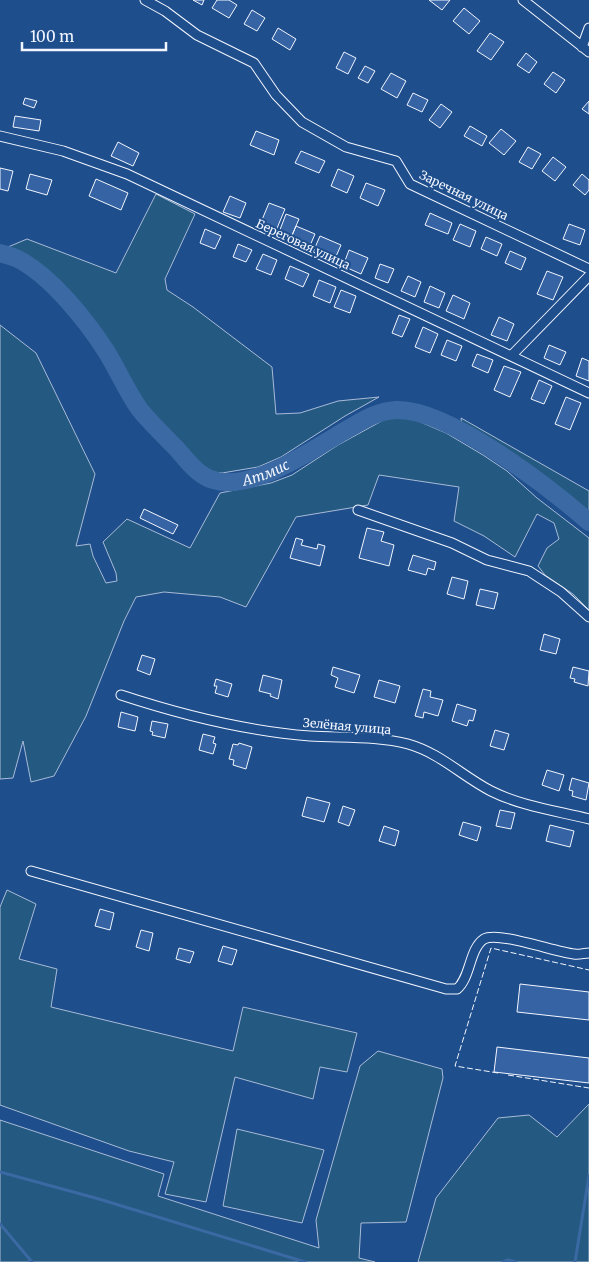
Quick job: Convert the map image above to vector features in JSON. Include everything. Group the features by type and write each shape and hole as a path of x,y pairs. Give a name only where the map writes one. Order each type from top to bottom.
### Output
{"street":[{"name":"Заречная улица","path":"145,0 165,11 197,35 254,63 276,95 302,122 346,147 396,161 410,184 589,269"},
{"path":"522,0 586,49 589,28"},
{"name":"Береговая улица","path":"0,136 64,151 127,174 589,392"},
{"path":"512,356 589,276"},
{"path":"358,510 452,543 487,560 529,571 561,592 589,617"},
{"name":"Зелёная улица","path":"121,695 170,711 253,729 310,736 363,738 408,744 445,760 490,790 517,801 589,819"},
{"path":"31,871 446,989 457,989 462,984 477,947 484,939 498,936 576,954 589,953"}],"shaded area":[{"path":"156,194 195,214 165,279 167,290 193,307 272,367 276,414 300,413 338,401 379,397 345,416 281,457 258,467 222,473 205,471 199,467 181,445 166,434 116,361 104,340 92,326 45,276 8,247 27,239 116,273"},
{"path":"0,325 36,353 95,474 76,546 90,544 93,556 106,583 117,581 116,573 103,542 127,519 190,548 220,493 271,483 292,475 338,445 389,417 398,416 411,418 446,433 483,455 507,471 537,498 589,538 589,610 573,594 545,575 538,566 547,548 559,539 554,523 537,514 515,557 484,536 454,521 459,487 379,475 368,505 296,517 246,607 220,597 164,592 136,597 124,621 86,716 54,776 31,782 23,741 13,778 0,779"},
{"path":"461,418 589,491 589,517 573,507 556,487 527,465 462,427"},
{"path":"7,890 36,904 19,959 57,969 51,1007 233,1051 243,1007 357,1033 347,1072 320,1067 313,1099 235,1077 206,1202 165,1194 174,1162 129,1151 0,1105 0,907"},
{"path":"378,1051 442,1069 443,1078 406,1222 361,1223 359,1258 375,1262 0,1262 0,1120 164,1174 158,1196 319,1248 316,1220 360,1066"},
{"path":"589,1104 589,1262 418,1262 436,1198 498,1118 529,1115 557,1137"},
{"path":"237,1129 324,1150 302,1223 223,1206"}],"building":[{"path":"193,0 204,0 202,5"},
{"path":"217,0 229,0 237,5 229,18 212,8"},
{"path":"429,0 450,0 442,10"},
{"path":"464,8 480,21 469,34 453,21"},
{"path":"252,10 265,18 257,31 244,24"},
{"path":"278,28 296,39 290,50 272,39"},
{"path":"490,33 504,42 491,60 477,51"},
{"path":"344,52 356,58 348,74 336,68"},
{"path":"526,53 537,62 529,73 517,65"},
{"path":"365,66 375,71 368,83 358,78"},
{"path":"553,72 565,80 556,93 544,84"},
{"path":"391,73 406,81 397,98 381,89"},
{"path":"413,93 428,100 422,112 407,105"},
{"path":"25,98 37,101 34,108 23,104"},
{"path":"589,101 589,114 582,109"},
{"path":"441,104 452,112 440,128 429,120"},
{"path":"15,116 41,120 39,131 13,127"},
{"path":"470,126 487,136 482,146 464,136"},
{"path":"501,129 516,141 504,155 489,143"},
{"path":"256,131 279,140 274,155 250,145"},
{"path":"118,142 139,153 133,166 111,156"},
{"path":"528,147 541,154 532,169 519,162"},
{"path":"301,151 325,161 319,173 295,163"},
{"path":"553,157 566,167 555,181 542,171"},
{"path":"0,168 13,171 8,191 0,189"},
{"path":"338,169 354,176 347,193 331,186"},
{"path":"30,174 52,180 47,195 26,189"},
{"path":"582,174 589,180 589,190 585,195 573,185"},
{"path":"96,179 128,193 121,210 89,196"},
{"path":"366,183 385,190 378,206 360,198"},
{"path":"230,196 246,203 240,218 223,212"},
{"path":"269,203 285,209 275,233 259,227"},
{"path":"430,213 452,223 448,234 425,225"},
{"path":"286,214 299,219 290,240 278,235"},
{"path":"460,224 476,231 470,247 453,240"},
{"path":"569,224 585,230 580,245 563,239"},
{"path":"296,226 315,234 309,248 290,240"},
{"path":"205,229 221,236 215,249 200,243"},
{"path":"320,236 341,245 334,261 313,252"},
{"path":"486,237 502,244 497,256 481,249"},
{"path":"238,244 252,250 246,262 233,257"},
{"path":"349,250 368,258 361,274 343,266"},
{"path":"510,251 526,258 521,270 505,263"},
{"path":"263,254 277,260 271,275 256,269"},
{"path":"380,264 394,269 388,283 375,278"},
{"path":"290,266 309,274 303,287 285,279"},
{"path":"547,271 563,277 553,300 537,294"},
{"path":"408,276 421,282 415,297 401,291"},
{"path":"319,280 336,287 330,303 313,296"},
{"path":"430,286 445,293 439,308 424,302"},
{"path":"341,290 356,296 350,313 334,307"},
{"path":"453,295 470,303 464,319 446,311"},
{"path":"399,315 410,319 402,337 392,333"},
{"path":"499,317 514,324 507,341 491,335"},
{"path":"423,327 438,334 430,353 415,347"},
{"path":"447,340 462,346 456,361 441,355"},
{"path":"549,345 566,352 560,365 544,358"},
{"path":"477,354 493,360 488,373 472,366"},
{"path":"582,358 589,361 589,381 576,376"},
{"path":"504,366 521,372 510,397 494,390"},
{"path":"539,380 552,386 544,404 531,399"},
{"path":"566,397 581,403 570,430 555,424"},
{"path":"144,509 178,525 173,534 140,518"},
{"path":"367,528 384,532 381,541 394,545 389,566 359,558"},
{"path":"296,538 303,540 301,545 317,549 318,544 325,546 320,566 290,558"},
{"path":"413,555 436,562 434,570 428,568 426,575 408,570"},
{"path":"452,577 468,581 464,599 447,594"},
{"path":"480,589 498,593 494,609 476,605"},
{"path":"544,634 560,639 556,654 540,650"},
{"path":"142,655 155,659 150,675 137,670"},
{"path":"333,667 360,675 354,693 335,687 338,678 331,675"},
{"path":"573,667 589,671 588,686 574,682 575,679 570,678"},
{"path":"263,675 282,680 278,699 270,696 271,694 259,691"},
{"path":"216,679 232,684 228,697 215,693"},
{"path":"379,680 400,686 395,703 374,697"},
{"path":"423,689 431,691 430,697 443,700 438,716 424,712 423,718 415,716"},
{"path":"457,704 476,710 473,721 469,720 467,726 452,721"},
{"path":"121,712 138,717 135,731 118,727"},
{"path":"152,721 168,724 165,738 152,735 153,732 150,731"},
{"path":"495,730 509,734 504,750 490,746"},
{"path":"203,734 215,737 213,743 216,744 213,754 199,750"},
{"path":"239,743 252,747 246,769 233,765 234,760 229,759 233,744 238,745"},
{"path":"547,770 564,775 559,791 542,785"},
{"path":"572,778 589,783 586,800 572,796 573,791 569,790"},
{"path":"307,797 330,803 324,822 302,816"},
{"path":"343,806 355,810 349,826 338,822"},
{"path":"500,810 515,813 511,829 496,826"},
{"path":"463,822 481,827 477,841 459,835"},
{"path":"550,825 574,831 570,847 546,841"},
{"path":"384,826 399,831 395,846 379,841"},
{"path":"100,909 114,913 110,930 95,926"},
{"path":"141,930 153,933 149,951 136,947"},
{"path":"223,946 237,950 232,965 218,961"},
{"path":"179,948 194,952 190,963 176,959"},
{"path":"520,984 589,992 589,1020 517,1012"},
{"path":"497,1047 589,1058 589,1083 494,1072"}],"waterway":[{"name":"Атмис","path":"0,253 16,258 43,276 67,300 106,351 140,410 193,467 207,478 228,482 262,475 296,459 367,418 396,410 418,413 443,422 470,436 525,471 589,522"},
{"path":"0,1172 99,1199 305,1262"},
{"path":"575,1262 589,1176"},
{"path":"0,1224 32,1262"},
{"path":"503,1262 508,1260 516,1262"}],"fence":[{"path":"498,1073 455,1066 491,948 589,970"},
{"path":"508,1075 589,1088"}]}
